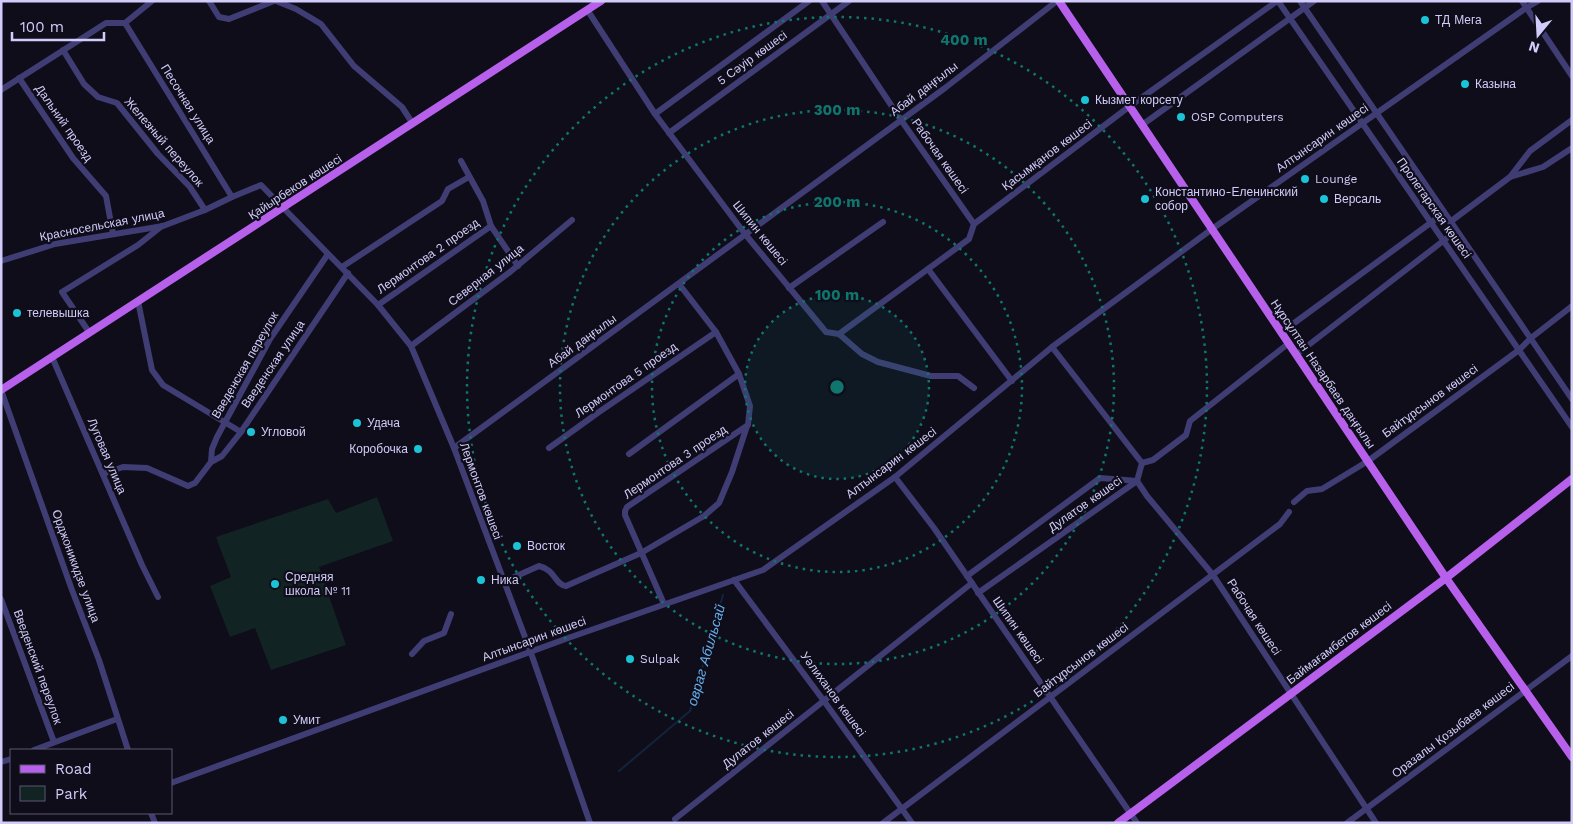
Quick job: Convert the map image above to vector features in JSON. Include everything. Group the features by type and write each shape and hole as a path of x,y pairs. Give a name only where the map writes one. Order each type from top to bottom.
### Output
{"main road":[{"name":"Қайырбеков көшесі","path":"1,390 601,1"},
{"name":"Нұрсұлтан Назарбаев даңғылы","path":"1058,1 1446,578 1572,757"},
{"name":"Баймағамбетов көшесі","path":"1118,823 1446,578 1572,479"}],"street":[{"path":"1,90 106,23 125,24 152,1"},
{"path":"209,1 219,17 228,20 275,1 296,9 321,24 354,66 402,107 413,124"},
{"name":"5 Сәуір көшесі","path":"655,114 809,1"},
{"name":"Рабочая көшесі","path":"822,1 901,120 974,224"},
{"name":"5 Сәуір көшесі","path":"669,133 849,1"},
{"name":"Абай даңғылы","path":"454,448 901,120 1058,1"},
{"name":"Қасымқанов көшесі","path":"839,334 969,239 974,224 1130,106 1277,1"},
{"name":"Пролетарская көшесі","path":"1277,1 1572,427"},
{"name":"Пролетарская көшесі","path":"1300,1 1572,399"},
{"path":"1142,124 1314,1"},
{"path":"1522,1 1572,76"},
{"name":"Алтынсарин көшесі","path":"172,783 664,604 763,570 895,477 1052,347 1212,229 1538,1"},
{"name":"Шипин көшесі","path":"588,11 669,133 745,234 826,332 839,334 862,354 878,362 931,376 958,376 974,388"},
{"name":"Песочная улица","path":"125,24 232,197"},
{"name":"Железный переулок","path":"63,50 84,84 98,96 117,103 158,154 190,186 205,210"},
{"name":"Дальний проезд","path":"19,78 73,158 106,196 113,234"},
{"path":"1450,222 1510,177 1530,151 1572,120"},
{"path":"1510,177 1543,168 1572,148"},
{"path":"460,161 483,201 490,226 518,266"},
{"path":"342,267 442,201 448,189 470,177"},
{"name":"Красносельская улица","path":"1,261 55,244 163,226 261,185 283,208"},
{"name":"Лермонтов көшесі","path":"283,208 378,305 411,346 454,448 530,653 590,823"},
{"path":"1282,332 1444,214"},
{"name":"Северная улица","path":"411,346 518,266 572,220"},
{"path":"789,288 882,222"},
{"path":"89,332 62,292 163,226"},
{"name":"Лермонтова 2 проезд","path":"378,305 490,226"},
{"path":"1297,354 1456,231"},
{"name":"Введенская переулок","path":"102,474 123,467 147,468 186,485 195,483 211,462 212,449 270,339 328,254"},
{"path":"928,269 1012,381"},
{"name":"Введенская улица","path":"211,462 222,456 241,432 348,273"},
{"path":"503,582 538,566 546,568 562,586 566,586 641,553 704,516 719,503 732,472 747,426 750,406 739,374 716,332 678,284"},
{"path":"138,301 152,370 163,385 241,432"},
{"name":"Байтұрсынов көшесі","path":"1294,502 1307,491 1322,489 1368,461 1519,350 1531,338 1572,306"},
{"name":"Лермонтова 5 проезд","path":"549,448 716,332"},
{"path":"1141,466 1153,460 1186,435 1190,421 1289,343"},
{"path":"1052,347 1141,466 1138,479"},
{"name":"Луговая улица","path":"52,356 142,565 158,597"},
{"path":"629,454 739,374"},
{"name":"Орджоникидзе улица","path":"1,390 98,660 128,749"},
{"name":"Лермонтова 3 проезд","path":"664,604 625,515 625,511 627,507 747,426"},
{"name":"Шипин көшесі","path":"895,477 934,528 1137,823"},
{"name":"Дулатов көшесі","path":"967,576 1100,478 1138,479"},
{"name":"Рабочая көшесі","path":"1138,479 1147,496 1213,575 1376,823"},
{"name":"Дулатов көшесі","path":"978,593 1138,479"},
{"name":"Байтұрсынов көшесі","path":"883,823 1280,524 1289,512"},
{"name":"Уәлиханов көшесі","path":"734,580 824,700 912,823"},
{"name":"Дулатов көшесі","path":"675,818 972,583"},
{"name":"Введенский переулок","path":"1,599 54,742"},
{"path":"412,654 424,641 444,633 451,614"},
{"name":"Оразалы Қозыбаев көшесі","path":"1347,823 1572,656"},
{"path":"36,749 117,719"}],"green space":[{"path":"377,497 393,541 319,567 346,645 271,670 255,628 230,637 210,586 231,577 216,537 328,499 336,513"}],"waterway":[{"name":"овраг Абильсай","path":"619,771 690,711 723,595"}],"place":[{"name":"ТД Мега","path":"1425,20"},
{"name":"Казына","path":"1465,84"},
{"name":"Кызмет корсету","path":"1085,100"},
{"name":"OSP Computers","path":"1181,117"},
{"name":"Lounge","path":"1305,179"},
{"name":"Константино-Еленинский собор","path":"1145,199"},
{"name":"Версаль","path":"1324,199"},
{"name":"телевышка","path":"17,313"},
{"name":"Удача","path":"357,423"},
{"name":"Угловой","path":"251,432"},
{"name":"Коробочка","path":"418,449"},
{"name":"Восток","path":"517,546"},
{"name":"Ника","path":"481,580"},
{"name":"Средняя школа № 11","path":"275,584"},
{"name":"Sulpak","path":"630,659"},
{"name":"Умит","path":"283,720"}]}
